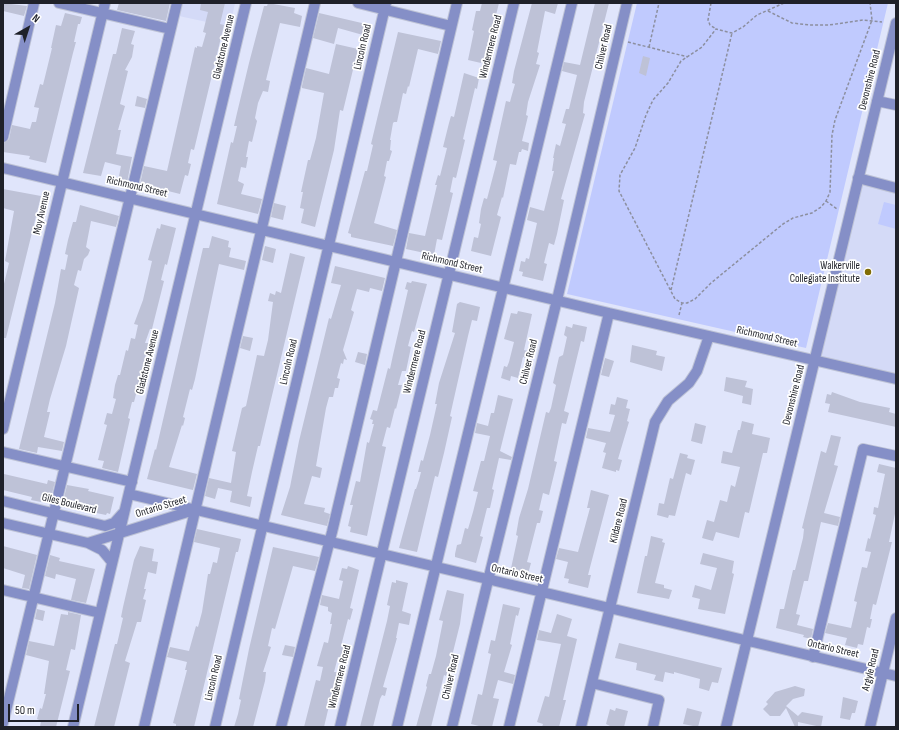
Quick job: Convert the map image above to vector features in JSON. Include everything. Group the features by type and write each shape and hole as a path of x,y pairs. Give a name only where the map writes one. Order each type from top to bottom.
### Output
{"street":[{"path":"3,137 34,3"},
{"path":"59,3 170,29"},
{"name":"Moy Avenue","path":"3,429 105,3"},
{"path":"3,722 176,3"},
{"name":"Gladstone Avenue","path":"73,727 246,3"},
{"path":"144,727 194,510 316,3"},
{"path":"358,3 385,6 451,26"},
{"path":"281,727 329,542 396,262 397,249 457,3"},
{"name":"Windermere Road","path":"340,727 514,3"},
{"path":"397,727 572,3"},
{"name":"Chilver Road","path":"452,727 487,579 557,300 627,3"},
{"name":"Lincoln Road","path":"215,727 385,6"},
{"name":"Devonshire Road","path":"726,727 895,28"},
{"path":"877,101 896,105"},
{"name":"Richmond Street","path":"3,168 609,313 896,379"},
{"path":"858,178 896,188"},
{"path":"509,727 609,313"},
{"name":"Kildare Road","path":"581,727 655,422 668,401 689,383 697,371 709,336"},
{"path":"814,657 863,449 896,456"},
{"path":"3,452 132,482"},
{"path":"129,494 194,510"},
{"name":"Giles Boulevard","path":"3,501 105,526 114,523 125,512"},
{"name":"Ontario Street","path":"120,532 194,510 896,676"},
{"path":"3,523 88,543 102,550 112,562"},
{"path":"88,543 120,532"},
{"path":"3,590 100,613"},
{"name":"Argyle Road","path":"870,727 896,618"},
{"path":"592,683 659,700 653,727"}],"path":[{"path":"649,47 659,3"},
{"path":"711,3 708,20 710,25 732,33 743,27 757,15 784,3"},
{"path":"716,28 702,47 681,61 668,83 653,100 646,115 635,148 620,176 618,183 619,191 670,290 675,299 682,303 687,303 695,299 711,283 782,224 793,218 812,213 821,207 826,201 830,192 831,147 835,120 872,20 870,3"},
{"path":"767,11 792,23 810,25 829,25 872,20 882,22"},
{"path":"670,290 732,33"},
{"path":"628,42 688,56"},
{"path":"826,201 837,209"},
{"path":"679,315 682,303"}],"shaded area":[{"path":"182,3 235,3 230,27 179,16"},
{"path":"637,3 888,3 806,348 567,294"},
{"name":"Walkerville Collegiate Institute","path":"862,177 896,186 896,375 820,356"},
{"path":"884,202 896,205 896,229 878,224"}],"building":[{"path":"3,3 27,6 24,16 3,11"},
{"path":"119,3 170,3 166,21 117,10"},
{"path":"201,3 225,3 220,24 224,25 194,150 191,149 188,163 191,164 188,176 185,175 180,194 140,184 144,166 167,171 195,47 202,47 206,33 203,32 208,12 200,10"},
{"path":"268,3 295,8 294,13 302,16 300,27 280,23 266,80 270,81 268,92 263,91 258,103 255,118 257,121 252,142 249,141 246,157 248,157 246,168 241,167 238,181 244,184 241,194 262,199 258,214 217,204 231,142 233,143 237,126 234,126 249,63 264,6 267,6"},
{"path":"482,3 499,3 485,59 482,58 481,63 468,60 474,31 472,30 476,11 480,11"},
{"path":"532,3 558,3 555,14 545,11 537,52 539,53 536,64 540,65 528,102 526,115 528,116 522,141 529,143 528,151 522,149 521,152 519,152 516,165 510,164 503,198 502,197 497,215 501,217 491,256 471,251 474,237 478,238 481,224 479,223 481,209 484,198 487,199 497,161 493,160 506,101 510,102 515,84 512,83 514,71"},
{"path":"595,3 609,3 584,102 583,113 585,114 561,199 564,200 557,234 554,245 549,243 544,263 547,264 543,281 522,276 523,272 519,271 521,261 525,262 526,258 529,259 537,223 527,220 530,207 544,211 554,171 552,171 556,144 560,146 566,124 562,123 566,109 569,109 577,75 562,71 564,62 580,65"},
{"path":"65,13 82,17 80,24 78,24 74,42 76,42 46,163 29,159 30,156 3,152 4,143 9,139 12,125 30,129 32,122 36,122 39,108 34,107 40,84 43,85 56,25 61,26"},
{"path":"319,13 366,24 363,35 338,28 334,44 313,38"},
{"path":"122,28 135,31 131,44 134,45 132,57 125,70 128,71 120,104 125,106 118,130 121,130 116,154 132,157 127,183 118,181 121,166 105,162 101,176 83,173 113,54 116,54"},
{"path":"398,32 441,41 438,54 418,49 409,87 408,86 406,94 403,93 397,122 393,123 390,140 390,150 392,151 389,161 387,161 384,176 386,177 374,223 397,230 393,246 351,237 351,234 348,233 365,171 367,171 373,145 371,144"},
{"path":"336,44 358,49 343,111 340,110 334,150 315,227 301,223 304,209 300,208 303,192 301,192 308,160 310,160 316,138 324,93 302,88 302,86 306,68 329,74"},
{"path":"643,56 650,58 646,76 639,73"},
{"path":"464,73 479,78 477,89 475,88 463,139 465,140 456,178 453,177 450,192 453,193 442,240 437,239 434,255 406,249 409,233 425,236 437,185 435,185 438,175 440,176 447,148 443,147 451,116 454,117"},
{"path":"137,96 147,99 145,108 135,106"},
{"path":"3,189 41,196 6,338 3,338 3,288 9,263 5,261 14,211 3,208"},
{"path":"274,203 286,206 283,220 271,217"},
{"path":"80,205 119,216 116,227 91,221 86,247 90,250 84,259 81,271 78,270 74,285 79,288 66,346 47,412 50,412 44,437 64,442 62,451 38,447 37,453 19,449 55,303 61,269 65,270 68,255 65,254 68,240 73,222 76,222"},
{"path":"161,224 176,228 167,265 165,264 161,280 164,281 152,329 150,329 145,343 149,343 134,402 132,402 128,418 130,419 118,472 102,468 104,461 98,460 107,425 104,424 107,413 112,414 116,399 113,398 115,385 118,375 120,375 126,350 128,351 131,338 135,339 138,325 134,324 143,300 152,261 148,260 157,228 160,229"},
{"path":"212,236 229,241 228,247 231,248 229,257 246,261 244,270 219,264 195,379 192,390 190,389 183,417 185,418 183,426 182,425 169,467 197,474 193,490 147,479 155,449 156,450 203,248 209,248"},
{"path":"265,246 276,249 273,263 262,260"},
{"path":"290,253 305,257 260,446 258,446 252,472 247,496 252,497 250,507 230,502 232,491 218,488 215,499 205,496 209,478 231,483 236,452 232,451 242,408 246,406 257,355 264,356 268,340 273,302 268,301 270,293 275,295 276,291 281,293"},
{"path":"335,266 385,278 382,291 370,288 369,292 357,289 351,310 354,312 343,350 347,360 344,359 343,364 341,363 337,378 340,379 338,388 335,388 333,397 329,397 326,408 316,466 322,468 320,478 312,476 304,504 325,508 324,512 330,514 327,526 281,515 290,487 299,441 329,318 331,319 341,285 331,283"},
{"path":"412,281 427,284 414,332 412,331 408,346 411,347 406,371 402,371 398,385 402,385 396,409 395,408 390,428 387,427 382,446 386,447 367,536 350,532 351,527 348,526 353,505 350,505 356,481 360,482 367,442 369,443 374,424 372,424 373,420 370,419 373,410 377,411 388,368 390,369 408,290 405,289 407,282 411,283"},
{"path":"460,302 480,307 477,321 472,320 450,416 452,417 444,453 438,477 435,476 417,552 399,548 421,472 418,472 421,460 423,461 430,435 437,404 435,404 439,383 455,333 452,332 457,304"},
{"path":"518,311 532,314 524,350 528,351 526,358 523,357 518,378 511,376 510,381 501,378 504,366 507,367 509,362 514,342 504,339 511,313 517,314"},
{"path":"573,324 587,327 584,342 581,341 564,411 569,413 566,424 562,423 554,461 557,462 549,495 543,493 539,510 543,511 540,523 537,523 527,562 531,563 528,574 518,572 517,575 510,573 518,536 516,535 519,518 528,489 546,412 549,413 551,408 556,385 553,383 559,357 563,355 567,337 564,335 566,326 572,328"},
{"path":"243,336 253,338 250,351 240,348"},
{"path":"632,345 657,351 656,355 665,357 662,371 630,362"},
{"path":"358,352 367,354 365,365 355,362"},
{"path":"605,358 614,361 609,377 601,375"},
{"path":"726,377 747,381 745,387 753,389 751,405 742,403 743,396 724,391"},
{"path":"832,392 860,402 890,408 889,412 896,414 896,427 828,412 830,404 825,403 827,394 831,395"},
{"path":"498,395 513,399 500,451 512,457 511,460 499,458 492,489 494,490 490,508 487,508 480,536 483,537 476,563 455,557 455,554 457,545 461,544 465,528 468,529 478,492 473,491 481,461 484,461 490,436 475,433 477,423 488,426 491,413 494,413"},
{"path":"617,397 628,400 626,408 630,409 627,421 629,422 618,459 622,460 619,471 616,470 616,472 602,468 606,453 603,452 606,443 586,438 588,428 610,432 615,415 609,414 611,404 615,405"},
{"path":"742,421 754,424 752,434 770,438 767,453 763,453 749,513 745,512 739,538 716,532 713,541 702,538 707,520 714,522 720,500 727,502 731,485 735,487 740,467 721,463 723,451 732,453"},
{"path":"695,423 706,426 702,444 691,441"},
{"path":"831,435 841,437 834,465 838,466 824,513 840,517 838,526 821,522 808,581 804,581 796,614 800,615 797,625 813,629 811,639 803,637 804,635 776,628 780,609 784,609 793,570 795,570 803,538 804,529 802,528 821,451 826,453"},
{"path":"680,453 688,455 687,458 695,460 691,475 686,473 675,516 669,515 668,518 657,515 659,503 664,504 670,478 673,479"},
{"path":"879,464 896,468 896,509 889,542 892,542 876,605 873,604 870,628 867,627 863,645 858,644 857,648 845,645 847,638 825,633 828,623 851,628 857,602 854,601 862,567 867,568 871,552 865,551 868,538 870,539 876,515 873,514 874,507 878,508 885,474 877,472"},
{"path":"4,474 47,484 48,480 55,482 50,501 42,499 41,502 31,500 32,497 3,490"},
{"path":"67,485 89,489 88,491 114,497 110,514 107,513 106,515 62,506"},
{"path":"591,490 609,495 588,575 591,575 588,588 568,583 569,579 564,578 568,562 556,559 559,548 578,552 590,508 587,508"},
{"path":"197,529 241,539 238,552 236,552 194,727 176,727 176,724 173,723 187,670 185,670 187,662 167,657 170,647 189,651 196,626 198,627 202,612 208,574 210,574 213,562 217,563 220,548 194,542"},
{"path":"651,536 663,539 662,542 665,543 655,583 664,585 664,588 672,590 669,599 637,593"},
{"path":"3,546 37,555 29,589 22,588 25,575 3,568"},
{"path":"140,546 154,549 152,561 158,562 156,574 148,572 143,599 146,600 141,622 137,622 125,661 130,663 114,727 94,727 115,644 117,644 123,618 121,617 123,607 134,560"},
{"path":"273,547 319,557 315,571 293,566 275,629 272,628 268,646 271,647 263,672 266,672 265,681 253,727 234,727 241,700 239,699 249,649"},
{"path":"703,553 734,561 732,573 734,574 725,614 698,609 700,599 692,597 695,585 711,590 717,568 700,564"},
{"path":"50,555 60,558 59,561 95,569 86,603 71,600 76,579 56,574 55,579 45,576"},
{"path":"348,566 359,570 350,608 353,609 350,620 348,619 341,646 344,647 341,658 338,657 334,672 337,672 324,727 304,727 316,680 320,681 323,667 317,666 324,642 328,643 332,624 330,624 332,613 328,611 328,607 320,605 322,595 339,599 343,581 339,580 342,568 347,569"},
{"path":"396,580 408,583 402,611 411,614 409,625 399,623 397,638 383,687 387,688 385,696 382,695 380,699 373,727 360,727 387,621 390,606 387,605 392,582 396,583"},
{"path":"447,590 464,594 460,624 446,676 444,675 431,727 416,727 429,674 431,674 436,656 443,621 439,620"},
{"path":"503,604 520,608 518,616 516,615 510,644 512,645 504,672 515,675 513,684 498,680 493,698 499,699 492,727 483,727 471,724 478,694 482,695 491,654 488,653 491,640 495,641"},
{"path":"37,609 45,611 43,621 35,619"},
{"path":"68,612 81,615 75,650 71,649 66,670 70,671 56,727 40,727 41,721 37,719 40,708 42,709 46,694 44,694 49,661 26,655 29,641 54,646 61,614 68,615"},
{"path":"557,614 572,619 567,636 577,639 563,700 566,700 559,727 542,727 543,724 537,722 545,696 549,697 561,644 537,640 539,630 551,633"},
{"path":"619,643 722,668 718,683 712,682 709,691 699,688 700,679 674,672 674,674 665,672 663,682 654,680 656,675 636,670 637,663 615,658"},
{"path":"285,645 295,647 293,657 282,655"},
{"path":"795,686 805,689 804,696 793,699 786,706 798,716 802,712 823,716 821,727 798,722 798,727 795,727 786,708 780,716 770,716 763,709 768,704 766,702 775,692"},
{"path":"843,697 858,701 855,713 852,713 850,720 840,718"},
{"path":"616,708 628,711 624,727 612,727 606,724 610,709 615,711"},
{"path":"687,708 702,712 698,727 683,724"}],"place":[{"name":"Walkerville Collegiate Institute","path":"868,272"}]}
